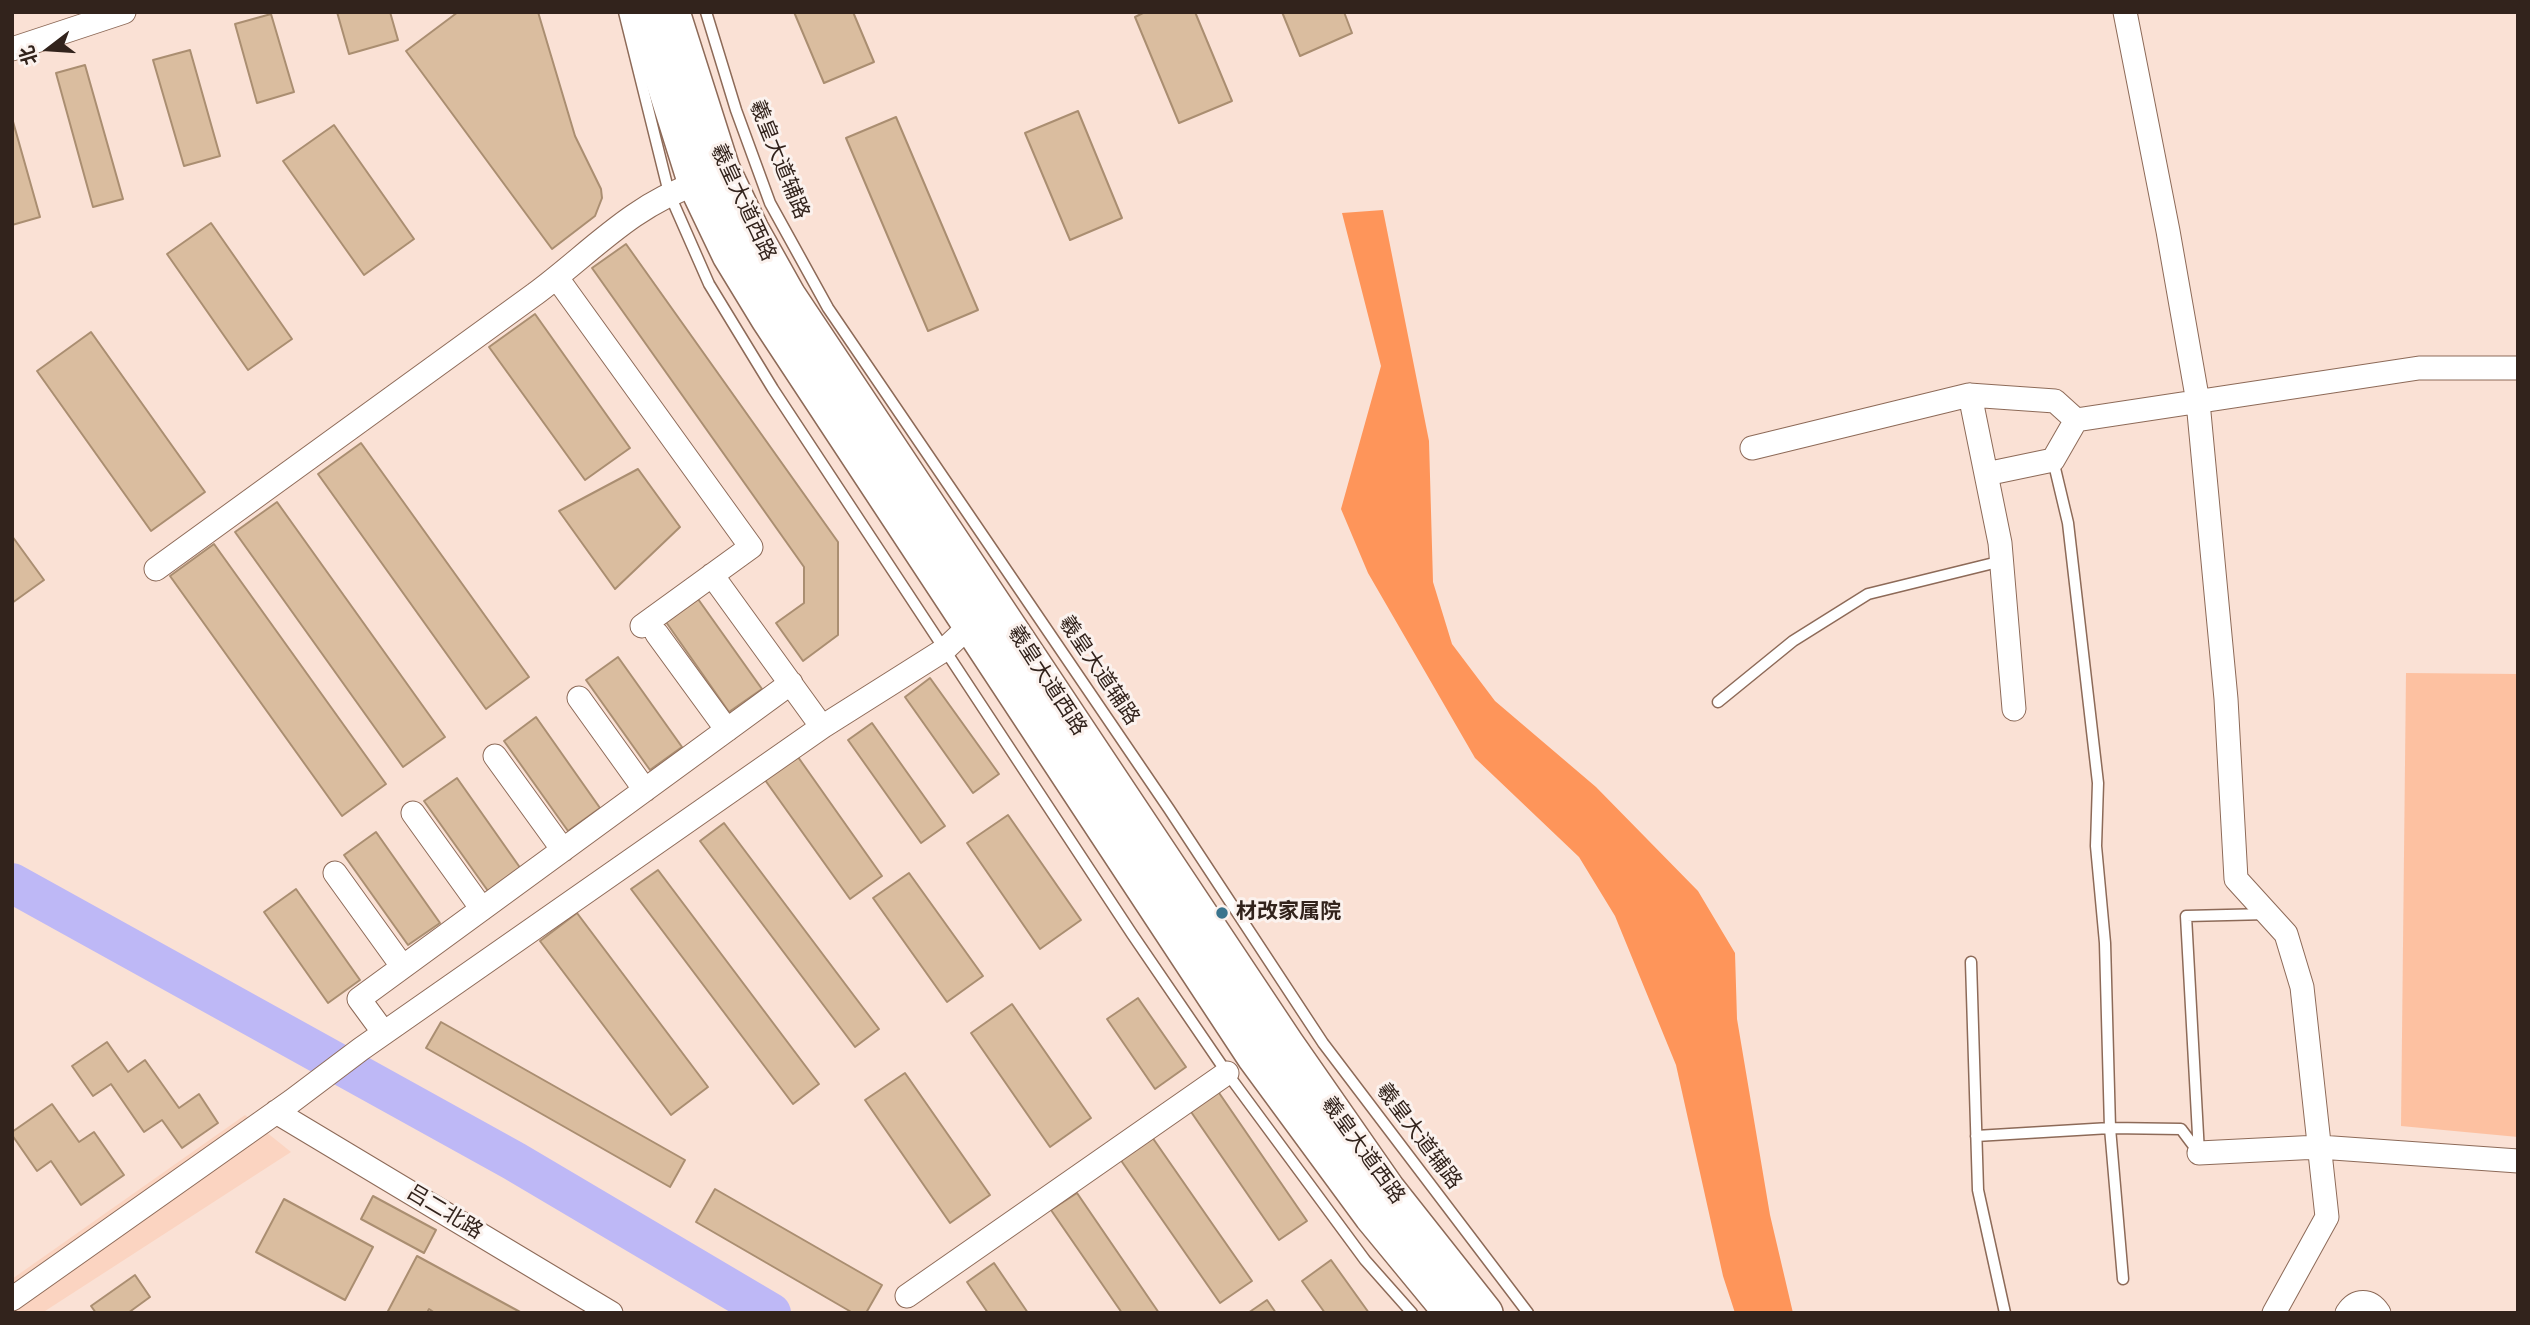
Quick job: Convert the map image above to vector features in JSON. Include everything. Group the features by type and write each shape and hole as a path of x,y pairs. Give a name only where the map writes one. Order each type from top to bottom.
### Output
{"main road":[{"name":"羲皇大道西路","path":"642,12 683,188 730,255 769,319 983,614 1387,1189 1485,1313"},
{"name":"羲皇大道西路","path":"673,12 722,169 751,230 788,296 983,614 1104,830 1255,1057 1372,1216 1452,1313"}],"street":[{"path":"12,48 124,12"},
{"path":"2125,12 2198,402 2226,699 2236,879 2286,934 2302,987 2327,1217 2274,1313"},
{"path":"156,569 557,278 636,212 683,188"},
{"path":"557,278 751,547 712,575 650,630 727,730"},
{"path":"1752,448 1970,395 2054,401 2076,420 2419,368 2518,368"},
{"path":"1970,395 2002,561 2014,709"},
{"path":"1986,474 2053,460 2076,420"},
{"path":"712,575 822,727"},
{"path":"12,1299 284,1107 361,1049 822,727 944,650 983,614"},
{"path":"384,1033 359,999 791,683"},
{"path":"579,698 645,790"},
{"path":"495,756 563,850"},
{"path":"413,813 482,909"},
{"path":"335,873 402,967"},
{"path":"907,1296 1227,1073"},
{"name":"吕二北路","path":"284,1107 611,1313"},
{"path":"2199,1153 2319,1147 2518,1161"},
{"path":"2347,1313 2354,1305 2365,1302 2375,1307 2379,1313"}],"lane":[{"path":"624,12 683,188 709,284 773,389 944,650 1227,1073 1365,1260 1412,1313"},
{"name":"羲皇大道辅路","path":"706,12 736,110 770,202 828,308 1169,809 1323,1043 1528,1313"},
{"path":"2053,460 2068,523 2098,783 2096,846 2105,943 2110,1128 2123,1279"},
{"path":"1718,702 1793,640 1868,594 2002,561"},
{"path":"2199,1153 2186,916 2268,914"},
{"path":"1971,962 1978,1190 2005,1313"},
{"path":"1976,1136 2110,1128 2181,1129 2199,1153"}],"shaded area":[{"path":"1383,210 1429,441 1433,582 1452,644 1495,701 1596,787 1698,891 1735,953 1737,1019 1770,1215 1793,1313 1735,1313 1723,1276 1676,1065 1615,916 1579,857 1475,758 1368,573 1341,509 1381,366 1342,213"},
{"path":"2406,673 2518,674 2518,1137 2401,1126"},
{"path":"245,1115 291,1152 42,1313 12,1313 12,1279"}],"building":[{"path":"337,12 390,12 398,40 349,54"},
{"path":"458,12 538,12 575,136 601,189 602,198 595,216 552,249 406,51"},
{"path":"794,12 853,12 874,62 824,83"},
{"path":"1145,12 1195,12 1232,101 1179,123 1135,17"},
{"path":"1282,12 1344,12 1352,33 1300,56"},
{"path":"271,14 294,92 257,103 235,24"},
{"path":"190,50 220,156 184,166 153,60"},
{"path":"85,65 123,199 93,207 56,73"},
{"path":"1078,111 1122,218 1070,240 1025,133"},
{"path":"896,117 978,310 928,331 846,138"},
{"path":"12,118 40,217 12,225"},
{"path":"334,125 414,239 364,275 283,161"},
{"path":"211,223 292,339 248,370 167,254"},
{"path":"626,244 838,542 838,635 803,661 776,623 804,603 804,567 592,268"},
{"path":"535,314 630,448 585,480 489,347"},
{"path":"91,332 205,492 151,531 37,371"},
{"path":"361,443 529,677 486,709 318,474"},
{"path":"638,469 680,527 615,589 559,511"},
{"path":"277,502 445,737 403,767 235,532"},
{"path":"12,536 44,580 12,603"},
{"path":"214,544 386,784 342,816 170,576"},
{"path":"698,599 762,689 729,712 666,622"},
{"path":"618,657 682,747 650,770 586,680"},
{"path":"930,678 999,774 973,793 905,697"},
{"path":"536,717 600,808 568,831 504,741"},
{"path":"872,723 945,826 921,843 848,740"},
{"path":"798,757 882,876 850,899 765,780"},
{"path":"457,778 521,869 488,891 424,801"},
{"path":"1008,815 1081,920 1040,949 967,843"},
{"path":"724,823 879,1029 855,1047 700,841"},
{"path":"376,832 440,923 408,945 344,855"},
{"path":"658,870 819,1084 793,1104 631,889"},
{"path":"909,873 983,976 947,1002 873,898"},
{"path":"296,889 360,980 328,1003 264,912"},
{"path":"577,913 708,1087 671,1115 540,941"},
{"path":"1138,998 1186,1067 1155,1089 1107,1019"},
{"path":"1012,1004 1091,1118 1050,1147 971,1033"},
{"path":"441,1022 685,1160 670,1187 426,1048"},
{"path":"107,1042 128,1072 145,1060 179,1108 199,1094 218,1123 182,1148 162,1120 144,1132 111,1084 93,1096 72,1066"},
{"path":"905,1073 990,1195 950,1223 865,1100"},
{"path":"1215,1087 1307,1221 1279,1240 1187,1106"},
{"path":"52,1104 79,1142 94,1132 124,1175 81,1205 51,1161 37,1171 12,1135 12,1132"},
{"path":"1152,1137 1252,1281 1220,1303 1120,1159"},
{"path":"715,1189 882,1285 866,1313 853,1313 696,1222"},
{"path":"1077,1193 1159,1313 1122,1313 1051,1210"},
{"path":"373,1196 436,1230 424,1253 361,1219"},
{"path":"284,1199 373,1247 345,1300 256,1252"},
{"path":"417,1256 522,1313 435,1313 429,1309 427,1313 387,1313"},
{"path":"1331,1260 1369,1313 1325,1313 1302,1281"},
{"path":"994,1263 1028,1313 988,1313 967,1282"},
{"path":"135,1275 150,1297 128,1313 96,1313 91,1306"},
{"path":"1267,1300 1276,1313 1248,1313"}],"waterway":[{"path":"12,883 514,1161 771,1313"}],"place":[{"name":"材改家属院","path":"1222,913"}]}
